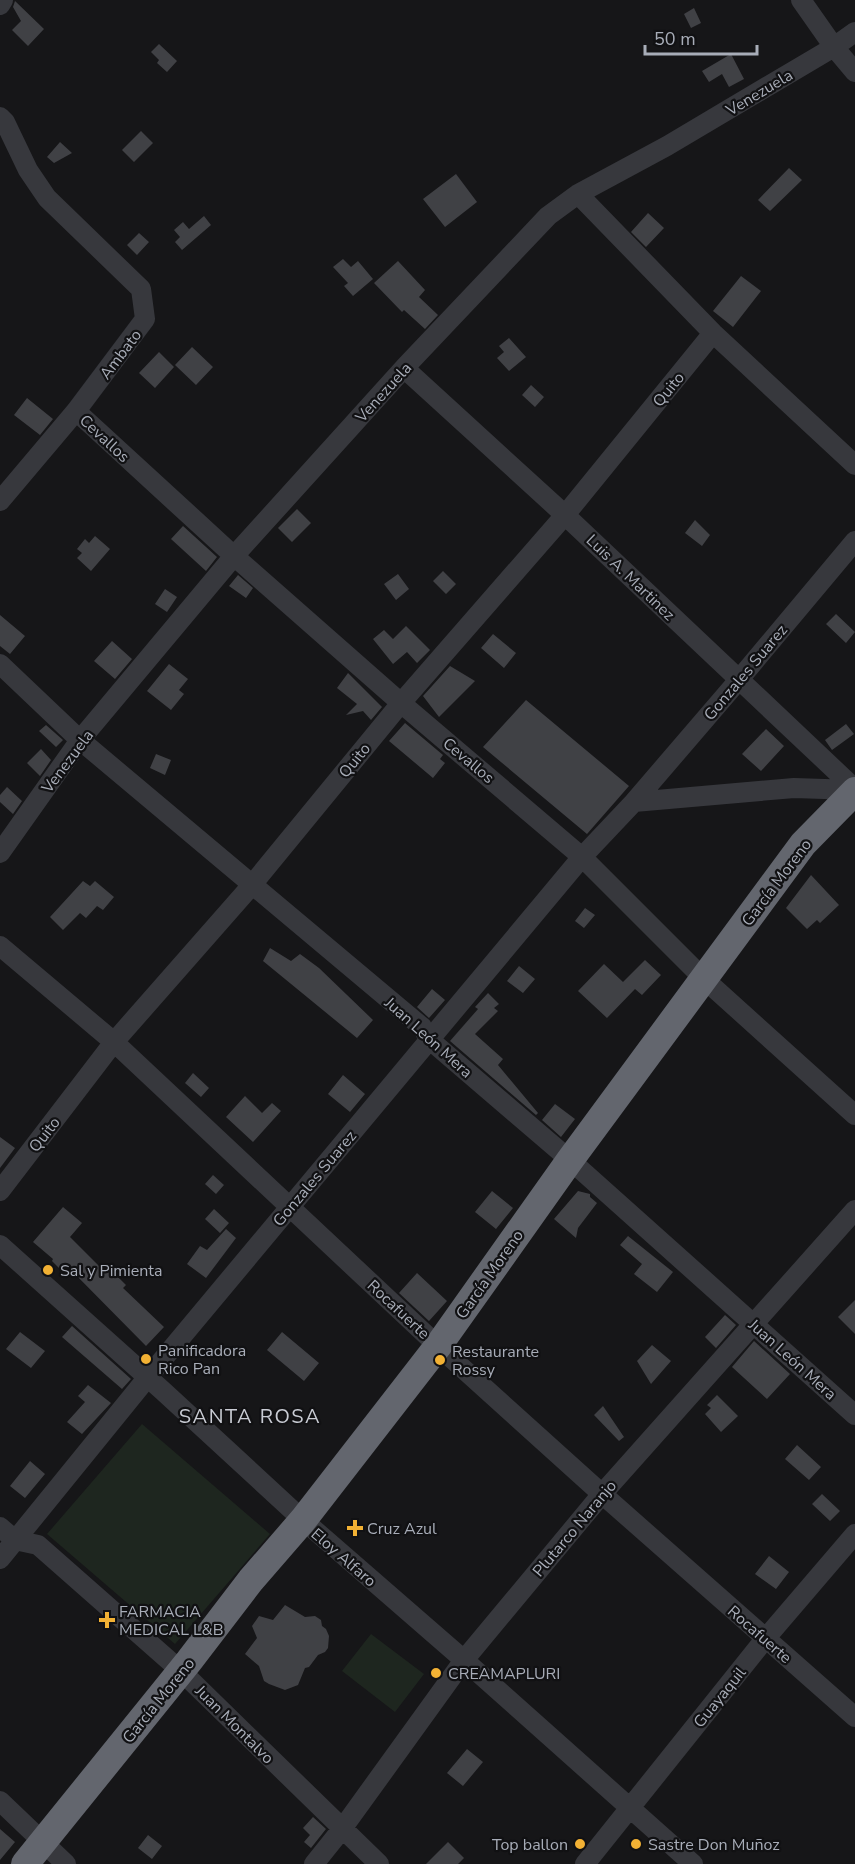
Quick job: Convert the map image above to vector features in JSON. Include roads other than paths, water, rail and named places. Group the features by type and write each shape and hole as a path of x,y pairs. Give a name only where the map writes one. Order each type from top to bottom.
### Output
{"highway":[{"name":"García Moreno","path":"25,1864 181,1671 251,1580 303,1520 438,1346 570,1160 802,844 855,790"}],"street":[{"path":"0,5 3,0"},
{"path":"801,0 834,47 855,72"},
{"name":"Venezuela","path":"0,853 80,740 234,556 404,368 548,216 578,194 667,146 834,47 855,32"},
{"name":"Ambato","path":"0,117 5,122 28,170 47,198 141,289 145,320 76,411 0,501"},
{"path":"578,194 713,333 855,465"},
{"name":"Quito","path":"0,1191 114,1042 251,885 401,703 565,515 713,333"},
{"name":"Luis A. Martinez","path":"404,368 565,515 855,790"},
{"name":"Cevallos","path":"76,411 234,556 401,703 582,856 703,978 855,1115"},
{"name":"Gonzales Suarez","path":"0,1559 148,1377 582,856 634,802 855,541"},
{"name":"Juan León Mera","path":"0,664 80,740 422,1027 430,1040 570,1160 855,1415"},
{"path":"634,802 794,788 855,790"},
{"name":"Rocafuerte","path":"0,946 114,1042 438,1346 855,1717"},
{"name":"Plutarco Naranjo","path":"314,1864 342,1829 464,1660 602,1494 855,1210"},
{"name":"Eloy Alfaro","path":"0,1245 303,1520 693,1864"},
{"name":"Juan Montalvo","path":"0,1527 15,1540 38,1545 181,1671 379,1864"},
{"name":"Guayaquil","path":"585,1864 765,1639 855,1534"},
{"path":"0,1801 66,1864"}],"place":[{"name":"Sal y Pimienta","path":"48,1270"},
{"name":"Panificadora Rico Pan","path":"146,1359"},
{"name":"Restaurante Rossy","path":"440,1360"},
{"name":"Cruz Azul","path":"355,1528"},
{"name":"FARMACIA MEDICAL L&B","path":"107,1620"},
{"name":"CREAMAPLURI","path":"436,1673"},
{"name":"Top ballon","path":"580,1844"},
{"name":"Sastre Don Muñoz","path":"636,1844"}],"district":[{"name":"SANTA ROSA","path":"250,1416"}]}
